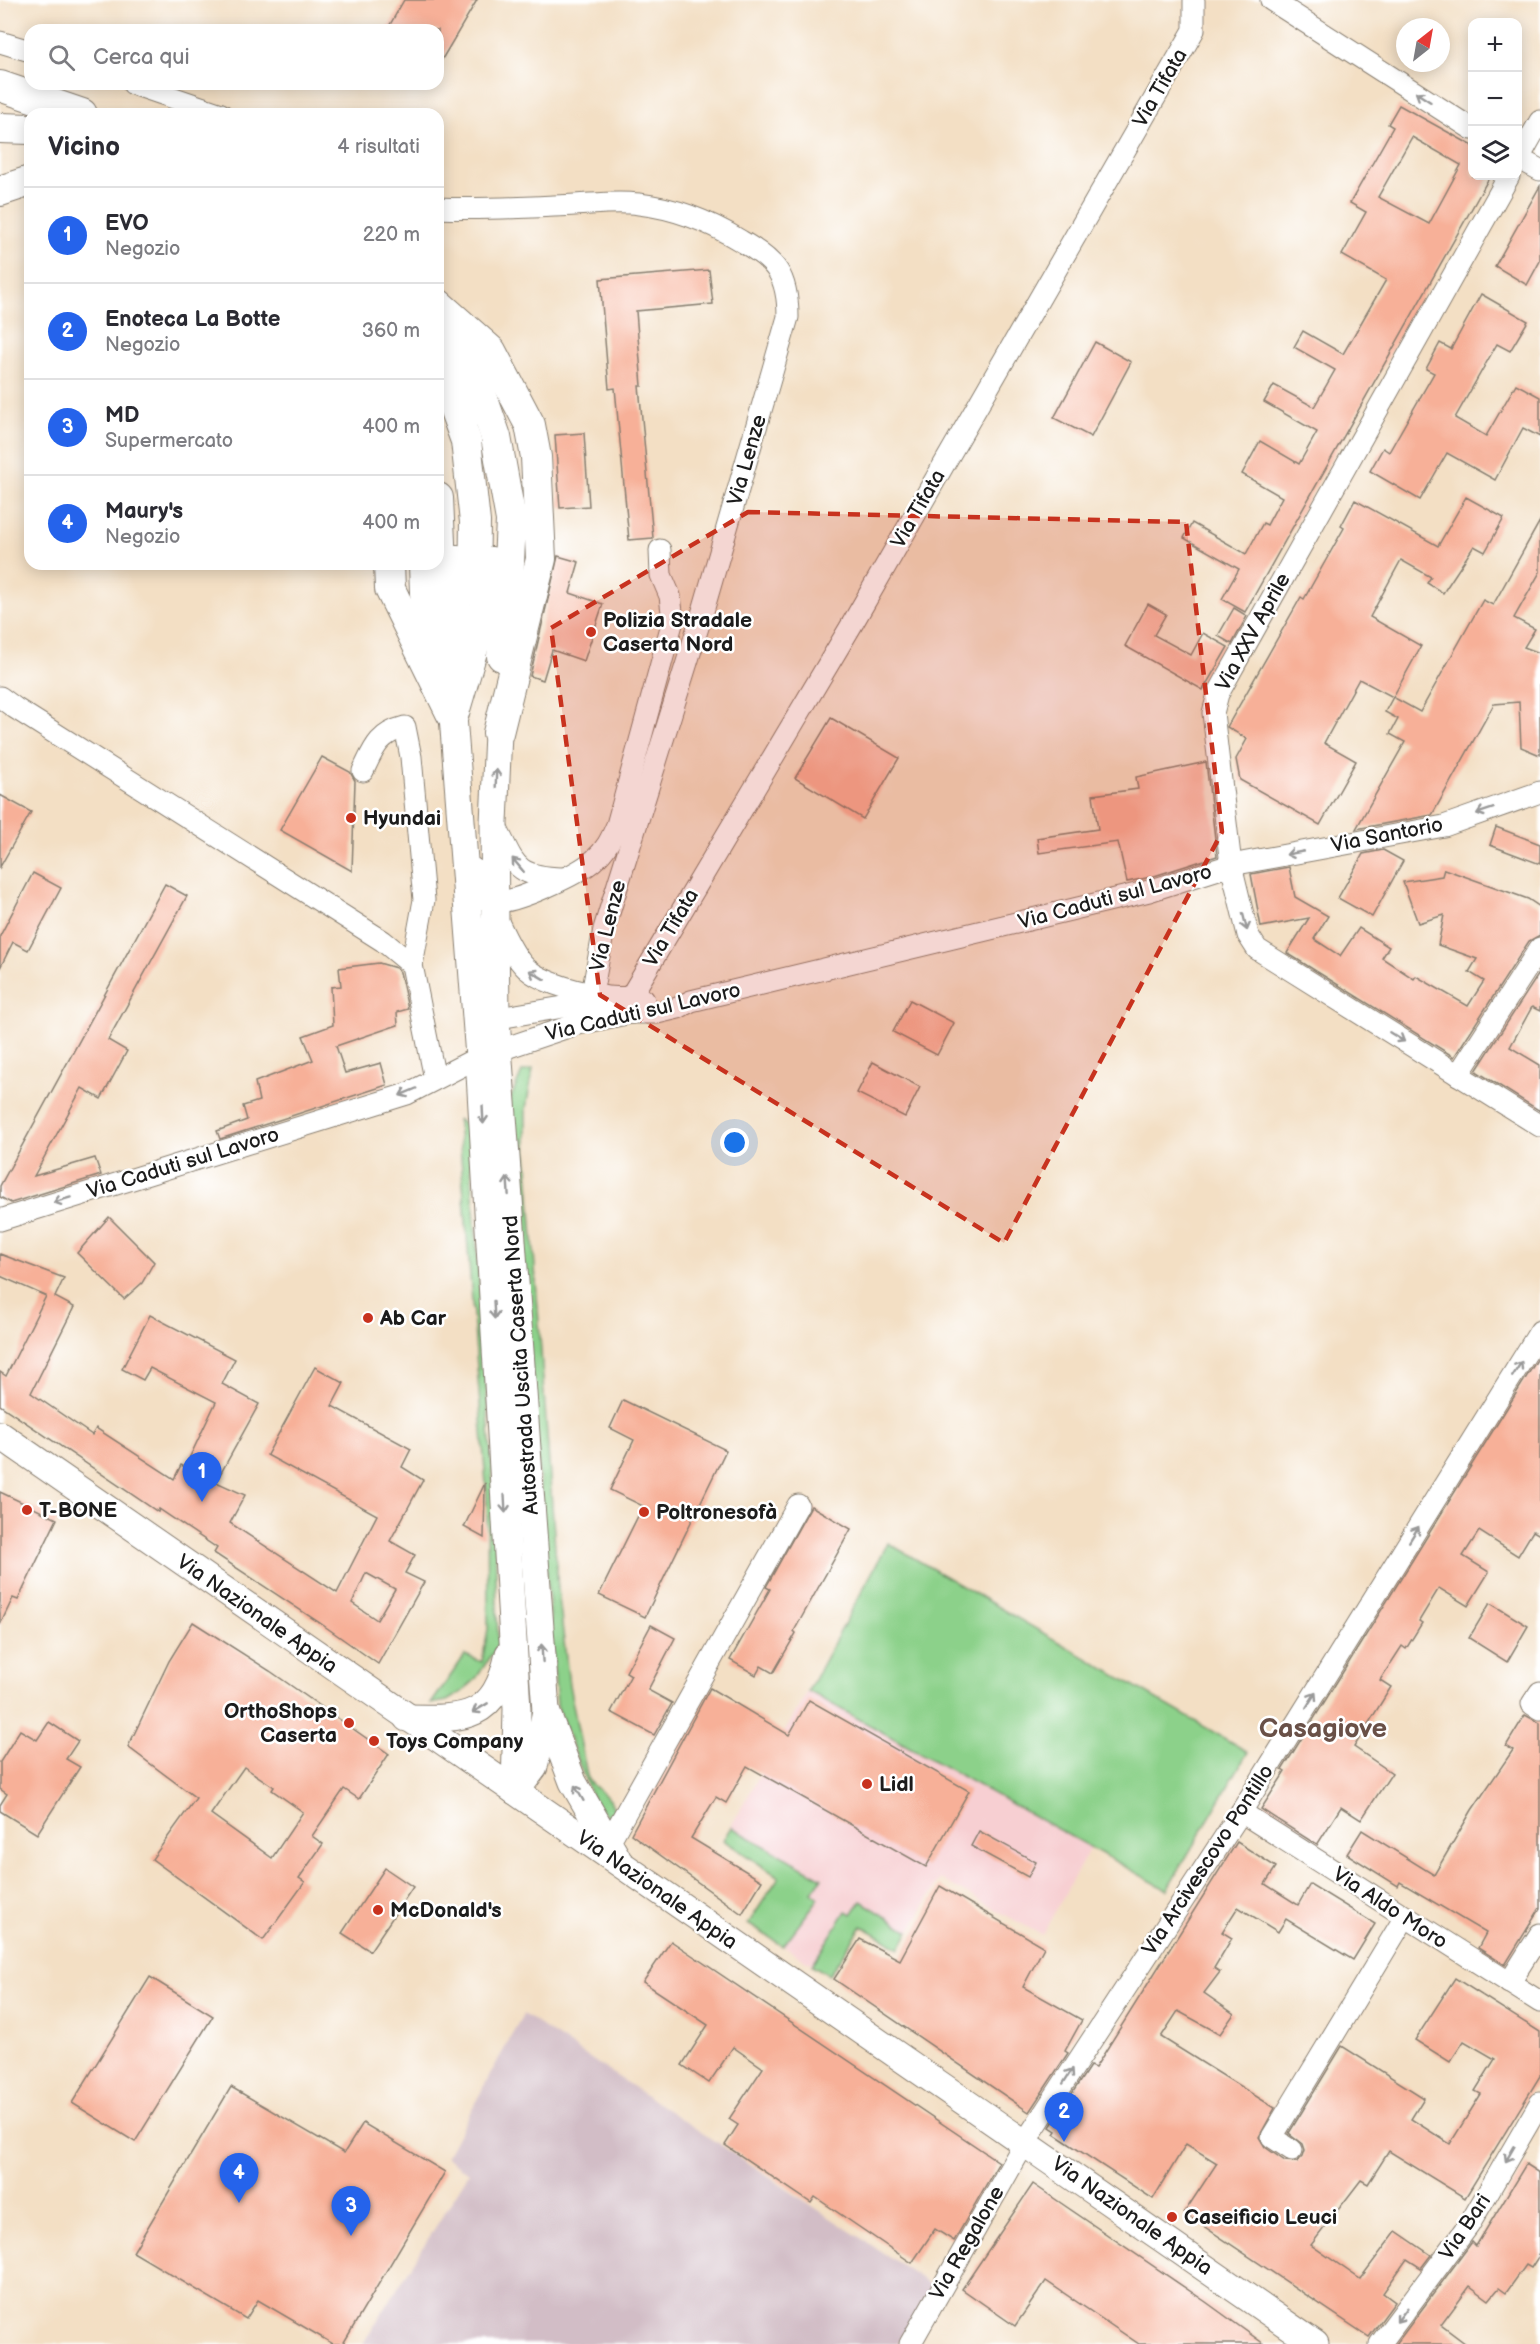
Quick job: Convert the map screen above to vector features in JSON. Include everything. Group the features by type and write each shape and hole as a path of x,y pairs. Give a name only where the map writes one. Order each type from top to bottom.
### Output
{"highway":[{"path":"0,86 64,108"},
{"path":"0,128 24,129"},
{"path":"0,191 24,183"},
{"path":"444,309 492,351 530,425 536,457 541,559 498,733"},
{"path":"444,316 480,355 514,438 525,519 523,593 498,733"},
{"path":"444,324 469,359 496,437 512,520 498,733"},
{"path":"444,360 477,436 494,521 488,597 453,716"},
{"path":"444,384 466,441 475,522 473,595 453,716"},
{"path":"444,425 448,437 458,522 453,716"},
{"path":"389,570 390,589 453,716"},
{"path":"406,570 407,591 453,716"},
{"path":"424,570 425,593 453,716"},
{"path":"441,570 453,716"}],"main road":[{"name":"Autostrada Uscita Caserta Nord","path":"453,716 467,915 494,1034 546,1711"},
{"name":"Autostrada Uscita Caserta Nord","path":"498,733 494,823 496,911 494,1034 517,1709 516,1791"},
{"name":"Via Nazionale Appia","path":"0,1435 407,1718 611,1854 1315,2344"},
{"path":"407,1718 465,1717 489,1702 506,1671 513,1638"},
{"path":"516,1791 534,1767 546,1711"},
{"path":"546,1711 573,1782 611,1854"}],"street":[{"name":"Via Tifata","path":"625,1002 851,626 1194,30 1194,0"},
{"path":"1271,0 1468,126"},
{"path":"0,42 24,49"},
{"path":"152,90 204,108"},
{"name":"Via XXV Aprile","path":"1522,152 1540,121"},
{"path":"1522,165 1540,170"},
{"name":"Via XXV Aprile","path":"1506,180 1218,694 1212,713 1231,865 1248,935 1257,950 1540,1126"},
{"name":"Via Lenze","path":"444,208 636,203 675,211 717,227 757,250 775,264 783,279 788,302 788,316 703,611 604,929 592,994"},
{"path":"496,911 524,895 582,870 610,842 617,825 673,620 670,596 661,575 660,550"},
{"path":"0,697 383,941 412,965"},
{"path":"453,716 467,730 474,887 496,911 525,967 543,979 625,1002"},
{"path":"363,771 376,744 389,731 405,727 411,757 424,900 412,965 435,1079"},
{"name":"Via Santorio","path":"1231,865 1444,826 1540,792"},
{"path":"494,823 516,865 524,872 540,877 563,878"},
{"name":"Via Caduti sul Lavoro","path":"0,1220 407,1094 435,1079 494,1034 625,1002 657,1013 678,1008 691,1001 1149,891 1231,865"},
{"path":"1458,1075 1540,948"},
{"path":"494,1034 572,1015"},
{"name":"Via Arcivescovo Pontillo","path":"1025,2142 1241,1812 1540,1331"},
{"path":"611,1854 798,1505"},
{"path":"1540,1692 1533,1704 1540,1709"},
{"name":"Via Aldo Moro","path":"1241,1812 1540,2002"},
{"path":"1292,2150 1272,2137 1405,1917"},
{"path":"1509,1983 1540,1934"},
{"name":"Via Bari","path":"1380,2344 1469,2225 1540,2103"},
{"name":"Via Regalone","path":"910,2344 1025,2142"}],"highlighted area":[{"path":"748,512 1186,522 1222,832 1004,1243 600,995 551,628"}],"shaded area":[{"path":"808,1691 1090,1848 1042,1935 940,1879 900,1948 862,1926 829,1975 748,1924 779,1877 723,1840"},
{"path":"523,2014 933,2286 898,2344 363,2344 469,2173 446,2157"}],"green space":[{"path":"533,1069 526,1108 526,1141 558,1589 569,1685 588,1780 610,1800 614,1809 608,1819 592,1798 557,1705 510,1100 522,1072"},
{"path":"458,1119 465,1125 469,1135 494,1500 498,1645 475,1680 462,1692 447,1701 431,1704 465,1655 482,1662 488,1629 487,1497"},
{"path":"888,1543 1248,1752 1167,1890 808,1691"},
{"path":"731,1827 822,1878 812,1892 819,1898 783,1946 748,1924 779,1877 723,1840"},
{"path":"861,1901 909,1931 900,1948 862,1926 829,1975 812,1965 846,1911 852,1914"}],"building":[{"path":"404,0 477,0 444,56 444,24 390,24"},
{"path":"1399,105 1468,143 1468,180 1488,180 1245,612 1222,599 1239,569 1184,538 1192,523 1246,554 1263,523 1267,525 1282,497 1242,474 1260,441 1299,464 1317,432 1264,402 1274,385 1314,407 1335,370 1294,347 1303,331 1343,354 1386,280 1342,255 1366,212 1350,203 1393,127 1388,124","holes":["1412,137 1461,165 1429,224 1378,197"]},
{"path":"1540,186 1540,261 1527,285 1495,266"},
{"path":"709,270 713,304 636,311 642,386 639,386 653,538 629,540 615,388 609,389 600,279"},
{"path":"1481,294 1528,321 1510,351 1497,344 1455,418 1486,436 1516,384 1540,397 1540,437 1523,428 1495,480 1447,453 1420,500 1370,471 1383,448 1389,452 1434,373 1426,369 1440,343 1451,349"},
{"path":"1095,342 1131,362 1091,437 1054,418"},
{"path":"584,433 589,506 560,508 555,435"},
{"path":"1466,497 1504,518 1485,552 1474,546 1443,593 1427,583 1431,577 1401,560 1370,617 1421,646 1393,697 1359,679 1324,743 1356,761 1320,825 1240,780 1236,759 1247,739 1227,727 1301,597 1304,599 1344,528 1341,526 1355,500 1438,546"},
{"path":"1540,521 1540,572 1514,618 1535,629 1524,647 1540,653 1540,755 1521,747 1519,702 1494,704 1432,815 1356,829 1405,742 1390,734 1398,719 1385,712 1393,697 1420,712 1483,600 1493,605"},
{"path":"558,556 579,562 570,593 603,604 584,661 552,650 543,680 530,676"},
{"path":"1148,604 1166,614 1154,635 1191,655 1203,633 1228,647 1203,690 1125,646"},
{"path":"1234,608 1247,616 1232,644 1218,636"},
{"path":"831,718 899,758 863,819 795,778"},
{"path":"322,757 350,772 355,781 352,871 280,830"},
{"path":"1206,762 1217,856 1151,877 1127,882 1118,842 1039,853 1037,838 1098,829 1093,795 1138,789 1136,777"},
{"path":"0,795 31,812 0,867"},
{"path":"1496,827 1540,844 1540,864 1490,845"},
{"path":"1383,850 1403,861 1372,917 1338,898 1363,854"},
{"path":"1289,867 1295,897 1328,916 1314,939 1340,956 1359,928 1389,947 1382,958 1414,979 1416,976 1468,1006 1484,981 1469,972 1477,959 1438,945 1444,915 1418,923 1403,882 1442,876 1444,869 1528,899 1540,907 1540,935 1529,941 1454,1057 1287,953 1309,918 1261,927 1251,874"},
{"path":"33,873 61,888 28,950 13,942 0,968 0,936"},
{"path":"165,884 187,896 108,1040 127,1051 101,1099 82,1088 34,1176 95,1158 101,1175 11,1203 0,1197 0,1186"},
{"path":"379,963 396,968 400,972 408,1009 397,1012 398,1025 336,1046 345,1073 381,1063 387,1085 220,1139 217,1131 247,1120 243,1106 259,1101 255,1082 313,1060 303,1036 333,1025 331,987 341,986 339,968"},
{"path":"1540,972 1540,1011 1532,1007 1510,1047 1540,1065 1540,1111 1476,1071"},
{"path":"910,1000 954,1023 937,1055 893,1032"},
{"path":"873,1062 920,1087 905,1117 857,1093"},
{"path":"109,1217 154,1262 142,1283 124,1299 77,1253"},
{"path":"0,1254 64,1278 55,1297 74,1307 31,1393 92,1435 96,1428 174,1479 181,1465 185,1467 216,1402 150,1368 143,1380 122,1369 150,1315 235,1359 222,1384 259,1404 216,1482 245,1495 230,1523 337,1593 377,1515 267,1455 315,1367 344,1383 332,1406 411,1449 402,1467 423,1480 390,1541 415,1555 405,1573 424,1582 378,1664 214,1553 217,1548 159,1509 158,1512 0,1405 0,1372 6,1376 46,1296 0,1276","holes":["366,1573 395,1589 377,1620 352,1603"]},
{"path":"1540,1355 1540,1535 1533,1531 1518,1556 1479,1531 1463,1556 1489,1572 1468,1606 1439,1588 1419,1621 1422,1623 1406,1649 1402,1646 1380,1680 1391,1687 1354,1747 1392,1773 1361,1820 1341,1807 1317,1845 1261,1809 1285,1772 1282,1770"},
{"path":"623,1400 726,1450 645,1617 599,1595 643,1506 610,1490 634,1440 610,1428"},
{"path":"485,1483 484,1538 464,1527"},
{"path":"0,1492 57,1519 18,1600 13,1598 0,1625"},
{"path":"811,1506 851,1529 773,1673 761,1666 756,1675 730,1660 770,1589 766,1587"},
{"path":"1490,1603 1528,1626 1507,1662 1469,1638"},
{"path":"193,1622 270,1671 389,1754 359,1799 344,1789 312,1836 323,1844 299,1878 305,1882 263,1940 152,1859 196,1798 128,1747 169,1661","holes":["244,1767 274,1787 272,1790 303,1812 272,1858 211,1814"]},
{"path":"651,1625 675,1638 648,1690 672,1703 654,1735 611,1712 631,1675 626,1672"},
{"path":"710,1688 789,1735 809,1700 969,1791 926,1867 747,1766 726,1803 716,1797 691,1838 762,1881 742,1914 631,1834"},
{"path":"1525,1715 1540,1723 1540,1908 1505,1965 1478,1948 1486,1933 1400,1882 1398,1886 1347,1854 1362,1830 1434,1875 1472,1810 1513,1750 1506,1746"},
{"path":"49,1722 78,1741 66,1759 80,1767 37,1834 0,1811 0,1805 7,1794 0,1789 0,1762 20,1730 37,1740"},
{"path":"979,1831 1036,1862 1028,1877 971,1846"},
{"path":"1237,1842 1276,1867 1265,1884 1298,1905 1310,1884 1375,1924 1353,1960 1286,1919 1278,1932 1238,1907 1222,1932 1232,1938 1214,1968 1220,1972 1204,1993 1234,2014 1220,2034 1178,2011 1161,2037 1275,2108 1259,2137 1265,2147 1285,2161 1297,2162 1303,2156 1305,2150 1303,2144 1289,2133 1342,2046 1424,2098 1411,2119 1450,2144 1481,2094 1475,2091 1495,2059 1464,2041 1450,2062 1415,2040 1455,1978 1540,2032 1540,2076 1465,2198 1389,2151 1368,2184 1361,2180 1311,2245 1360,2279 1396,2231 1431,2255 1421,2268 1407,2259 1383,2293 1395,2302 1369,2337 1184,2213 1217,2163 1186,2144 1153,2199 1054,2134 1056,2131 1050,2127 1090,2066 1095,2068"},
{"name":"McDonald's","path":"385,1868 413,1887 370,1951 342,1933"},
{"path":"940,1886 1044,1947 1023,1987 1082,2020 1065,2051 1068,2053 1029,2112 834,1979 860,1939 900,1960"},
{"path":"671,1941 999,2162 954,2241 935,2229 912,2263 815,2197 811,2203 725,2145 738,2125 729,2119 763,2068 733,2047 709,2083 682,2065 708,2025 643,1982"},
{"path":"150,1977 213,2016 135,2142 72,2103"},
{"path":"231,2087 344,2153 363,2123 445,2172 343,2344 333,2344 258,2300 246,2319 133,2252"},
{"path":"1526,2164 1540,2173 1540,2254 1531,2268 1526,2265 1506,2293 1499,2288 1489,2300 1470,2286 1441,2325 1466,2344 1396,2344 1472,2242 1476,2246"},
{"path":"1033,2184 1264,2344 1139,2344 1046,2281 1015,2326 962,2289"}],"place":[{"name":"Polizia Stradale Caserta Nord","path":"591,632"},
{"name":"Hyundai","path":"351,818"},
{"name":"Ab Car","path":"368,1318"},
{"name":"EVO","path":"202,1502"},
{"name":"T-BONE","path":"27,1510"},
{"name":"Poltronesofà","path":"644,1512"},
{"name":"OrthoShops Caserta","path":"349,1723"},
{"name":"Toys Company","path":"374,1741"},
{"name":"Lidl","path":"867,1784"},
{"name":"McDonald's","path":"378,1910"},
{"name":"Enoteca La Botte","path":"1064,2142"},
{"name":"Maury's","path":"239,2203"},
{"name":"Caseificio Leuci","path":"1172,2217"},
{"name":"MD","path":"351,2236"}],"district":[{"name":"Casagiove","path":"1323,1729"}]}
